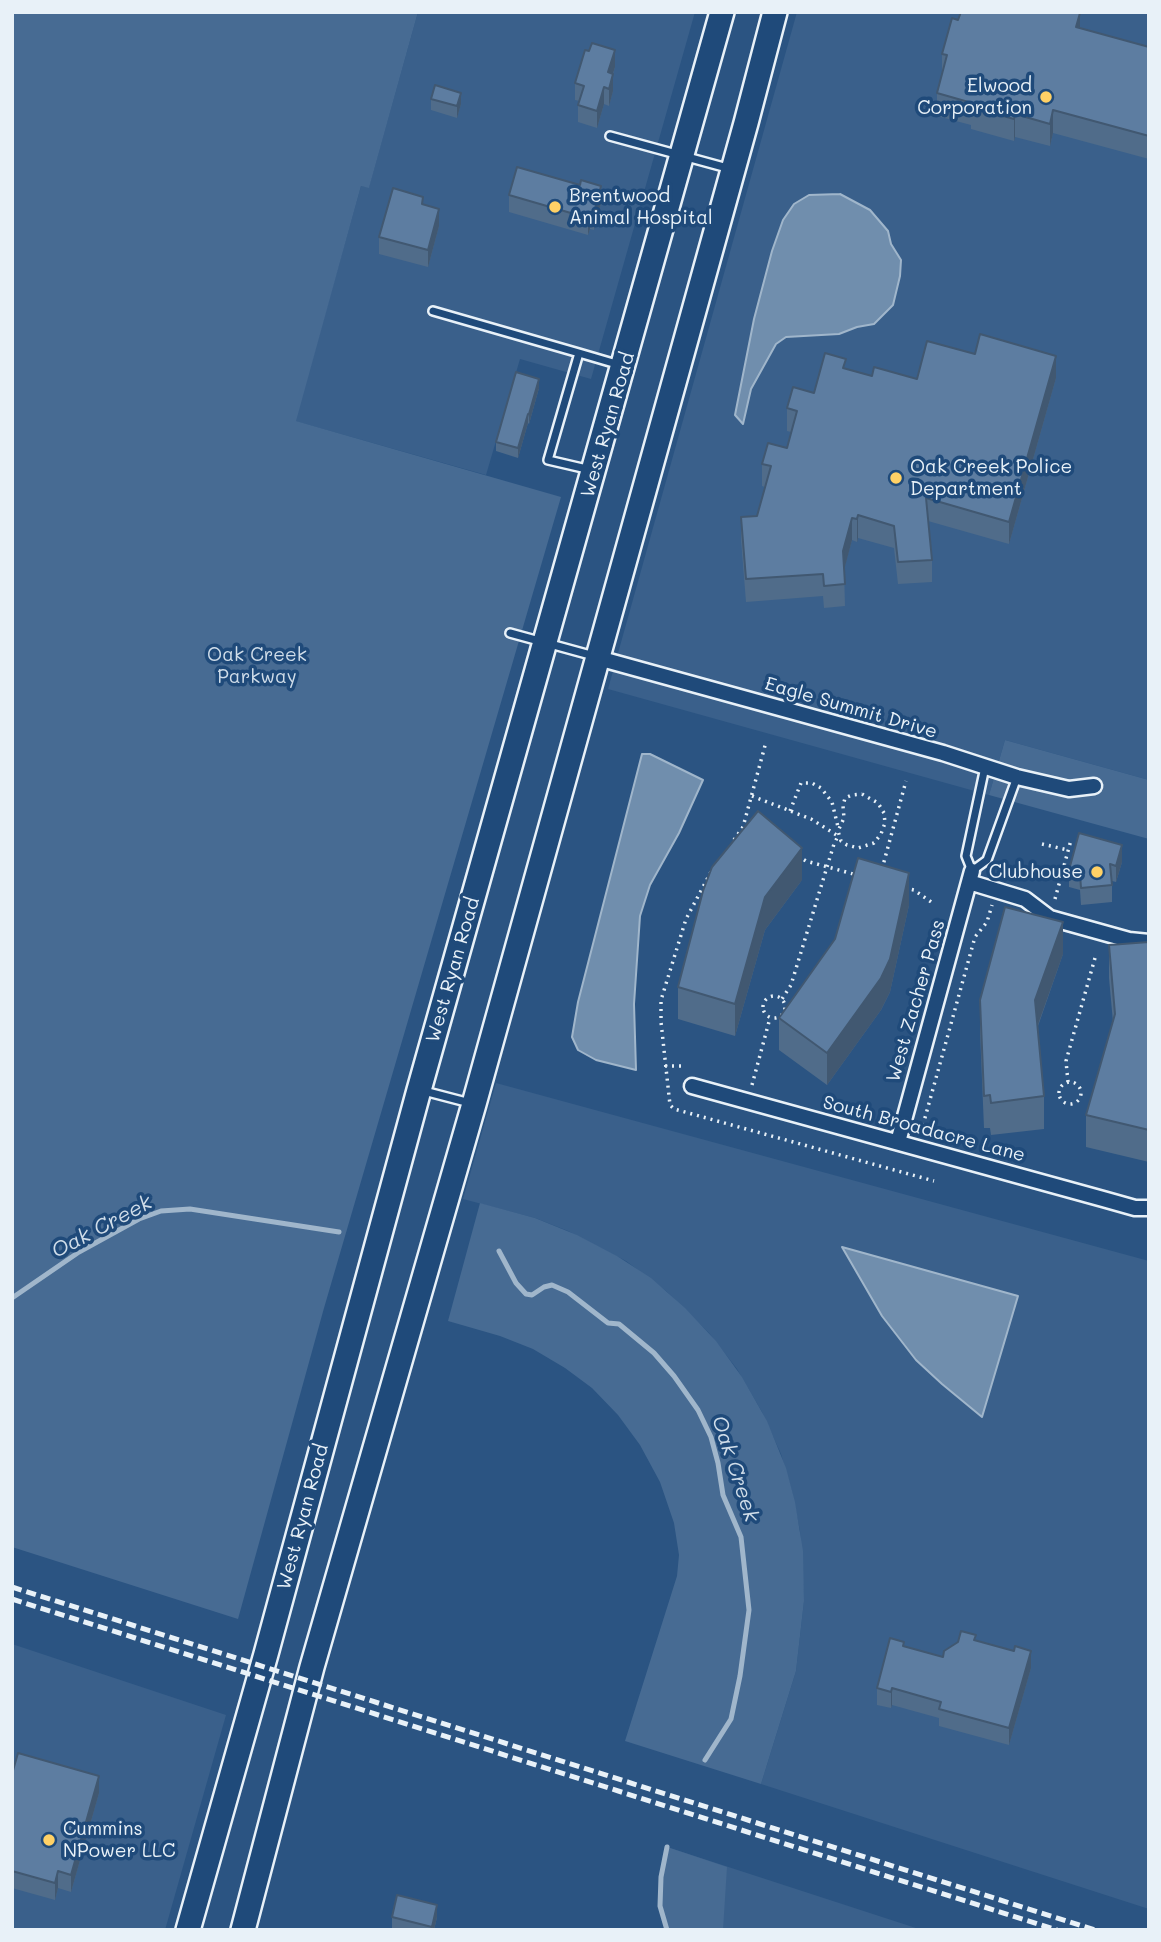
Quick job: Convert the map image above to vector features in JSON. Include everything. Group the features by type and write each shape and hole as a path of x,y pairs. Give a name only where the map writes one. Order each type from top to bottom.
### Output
{"main road":[{"name":"West Ryan Road","path":"188,1930 419,1090 722,12"},
{"path":"243,1930 312,1667 474,1104 775,12"}],"street":[{"name":"Eagle Summit Drive","path":"598,658 1017,777 1069,789 1094,786"},
{"path":"971,877 1025,899 1050,918 1129,940 1149,942"},
{"name":"West Zacher Pass","path":"898,1142 971,877"},
{"name":"South Broadacre Lane","path":"692,1086 1103,1199 1147,1208"}],"lane":[{"path":"610,136 733,169"},
{"path":"433,311 624,367"},
{"path":"579,353 548,460 595,471"},
{"path":"510,633 598,658"},
{"name":"West Zacher Pass","path":"971,877 966,856 985,767"},
{"name":"West Zacher Pass","path":"971,877 987,860 1017,777"},
{"path":"419,1090 474,1104"}],"path":[{"path":"732,843 743,827 766,742"},
{"path":"880,876 906,781"},
{"path":"782,999 791,985 827,867 838,833 845,818 844,802 848,796 857,794 868,797 881,807 885,818 884,827 874,843 862,848 846,845 838,833 836,811 821,788 807,782 801,783 790,811"},
{"path":"752,796 811,819 838,833"},
{"path":"836,811 844,809"},
{"path":"743,827 752,830"},
{"path":"884,827 893,830"},
{"path":"1055,899 1071,840"},
{"path":"1042,844 1068,850"},
{"path":"797,855 806,861 866,877"},
{"path":"717,864 702,886 686,919 664,990 661,1008 670,1105 674,1109 934,1181"},
{"path":"901,887 914,890 934,904"},
{"path":"923,1125 975,937 987,922 993,902"},
{"path":"1068,1082 1066,1061 1095,958"},
{"path":"775,996 782,999 785,1005 778,1017 770,1017 763,1010 765,1000 775,996"},
{"path":"752,1085 770,1017"},
{"path":"665,1066 685,1066"},
{"path":"1068,1082 1076,1083 1081,1090 1079,1100 1073,1104 1063,1101 1059,1095 1060,1088 1068,1082"},
{"path":"871,1163 873,1156"},
{"path":"910,1174 912,1167"}],"shaded area":[{"path":"418,12 695,12 591,379 520,359 486,475 295,421 361,186 369,187"},
{"path":"797,12 1149,12 1149,780 1005,740 989,795 608,689"},
{"path":"840,194 870,210 888,231 891,244 901,260 893,305 874,324 839,334 786,337 776,344 751,389 743,424 735,415 754,319 783,220 794,204 809,195"},
{"path":"642,754 650,754 703,780 679,833 650,885 640,916 634,1004 636,1070 596,1060 578,1050 572,1037 578,1002"},
{"path":"496,1083 1149,1261 1149,1909 761,1784 796,1671 804,1601 800,1531 781,1454 762,1412 737,1369 709,1333 666,1291 626,1261 568,1231 535,1218 463,1199"},
{"path":"842,1247 1018,1296 982,1417 916,1360 882,1316"},
{"path":"12,1644 226,1715 165,1930 12,1930"},
{"path":"667,1847 922,1930 667,1930 660,1906 661,1877"}],"green space":[{"name":"Oak Creek Parkway","path":"12,12 418,12 369,188 361,186 296,421 561,497 324,1308 238,1619 12,1547"},
{"path":"1005,740 1149,780 1149,839 989,795"},
{"path":"480,1203 535,1218 577,1235 651,1278 685,1308 716,1341 742,1377 767,1421 786,1468 795,1502 803,1551 804,1601 796,1671 761,1784 625,1741 677,1576 679,1555 674,1523 660,1482 640,1445 618,1415 592,1388 533,1349 448,1321"},
{"path":"667,1847 727,1867 723,1930 667,1930 660,1906 661,1877"}],"building":[{"name":"Elwood Corporation","path":"961,12 1076,12 1080,13 1076,27 1149,47 1149,136 1053,110 1050,124 1015,114 1014,119 971,107 972,103 937,93 947,55 942,54 952,18 958,20"},
{"path":"592,43 615,50 608,72 613,74 609,89 604,87 597,111 578,105 584,86 575,83 585,50 589,51"},
{"path":"435,85 461,93 457,106 431,99"},
{"path":"517,167 580,185 581,180 601,186 594,213 590,212 588,218 509,195"},
{"path":"393,188 423,197 422,204 439,209 428,250 379,237"},
{"name":"Oak Creek Police Department","path":"980,334 1056,356 1009,522 926,498 932,560 898,562 894,526 858,515 857,519 852,518 843,551 845,584 824,586 823,574 746,579 741,517 757,516 771,466 762,464 768,443 787,448 797,411 787,408 793,387 814,393 825,353 846,359 843,368 872,376 874,367 917,379 927,341 975,354"},
{"path":"516,372 539,379 518,448 496,442"},
{"path":"758,811 802,848 765,897 735,1004 678,987 703,891 712,867"},
{"path":"1079,833 1122,845 1116,866 1110,864 1112,885 1081,888 1080,874 1069,870"},
{"path":"858,858 909,873 890,959 881,978 827,1053 779,1018 835,939"},
{"path":"1005,907 1063,922 1035,1000 1044,1096 991,1103 990,1095 984,1096 980,1000"},
{"path":"1149,942 1149,1130 1086,1115 1115,1014 1109,945"},
{"path":"961,1631 976,1635 974,1640 1014,1651 1015,1646 1031,1651 1009,1728 939,1709 941,1702 892,1688 891,1692 877,1688 890,1638 904,1642 903,1646 943,1657 944,1651 958,1642"},
{"name":"Cummins NPower LLC","path":"18,1753 99,1776 71,1875 58,1871 55,1883 12,1871 12,1774"},
{"path":"397,1895 437,1905 432,1927 392,1917"}],"waterway":[{"name":"Oak Creek","path":"12,1298 79,1252 139,1219 161,1211 190,1209 339,1232"},
{"name":"Oak Creek","path":"499,1251 516,1283 526,1294 532,1295 552,1285 568,1292 608,1323 619,1324 654,1353 698,1410 711,1437 723,1495 741,1537 749,1610 731,1719 705,1760"},
{"name":"Oak Creek","path":"667,1847 661,1877 660,1906 667,1930"}],"railway":[{"path":"12,1587 1095,1930"},
{"path":"12,1599 1057,1930"}],"place":[{"name":"Elwood Corporation","path":"1046,97"},
{"name":"Brentwood Animal Hospital","path":"555,207"},
{"name":"Oak Creek Police Department","path":"896,478"},
{"name":"Clubhouse","path":"1097,872"},
{"name":"Cummins NPower LLC","path":"49,1840"}]}
